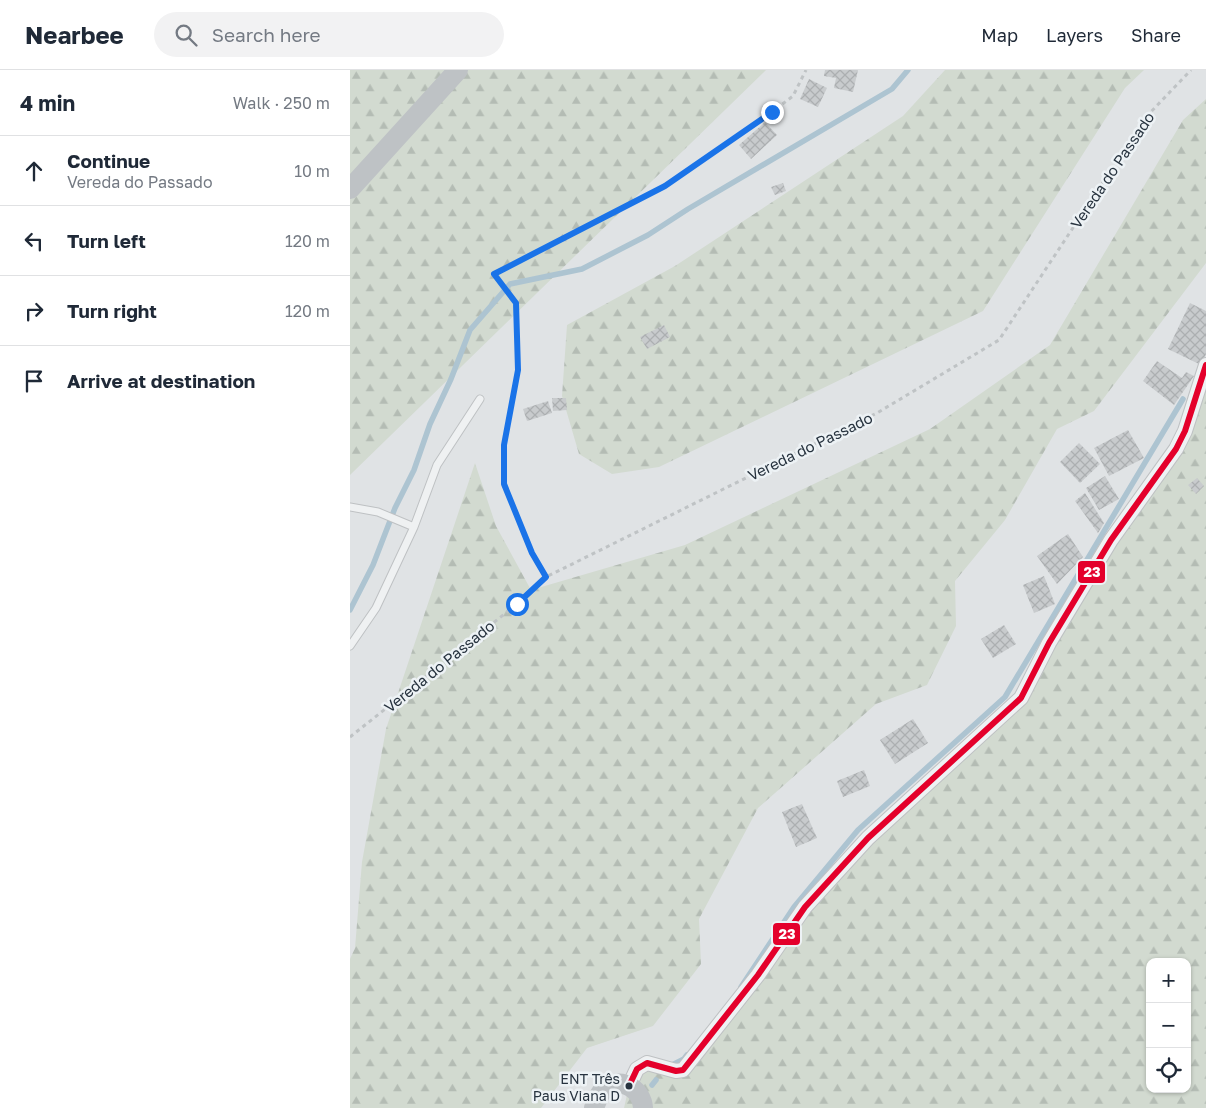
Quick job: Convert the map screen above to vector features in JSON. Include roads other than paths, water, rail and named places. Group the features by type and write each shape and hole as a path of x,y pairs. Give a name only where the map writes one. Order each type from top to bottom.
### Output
{"main road":[{"path":"350,189 458,70"},
{"path":"594,1108 601,1092 606,1087 618,1084 629,1086 638,1093 642,1099 643,1108"}],"street":[{"path":"629,1086 637,1069 646,1063 676,1071 683,1070 758,975 805,907 868,838 1021,698 1049,643 1111,540 1176,449 1186,431 1206,365"}],"lane":[{"path":"350,646 376,608 414,527 437,465 480,399"},
{"path":"350,507 378,512 414,527"}],"waterway":[{"path":"350,610 373,565 395,508 414,470 430,424 451,379 470,330 510,284 582,269 648,235 688,209 892,89 908,70"},
{"path":"741,987 794,907 858,830 1005,697 1183,399"},
{"path":"668,1067 684,1059 687,1055"},
{"path":"652,1085 656,1080"}],"place":[{"name":"ENT Três Paus Viana D","path":"629,1086"}]}
